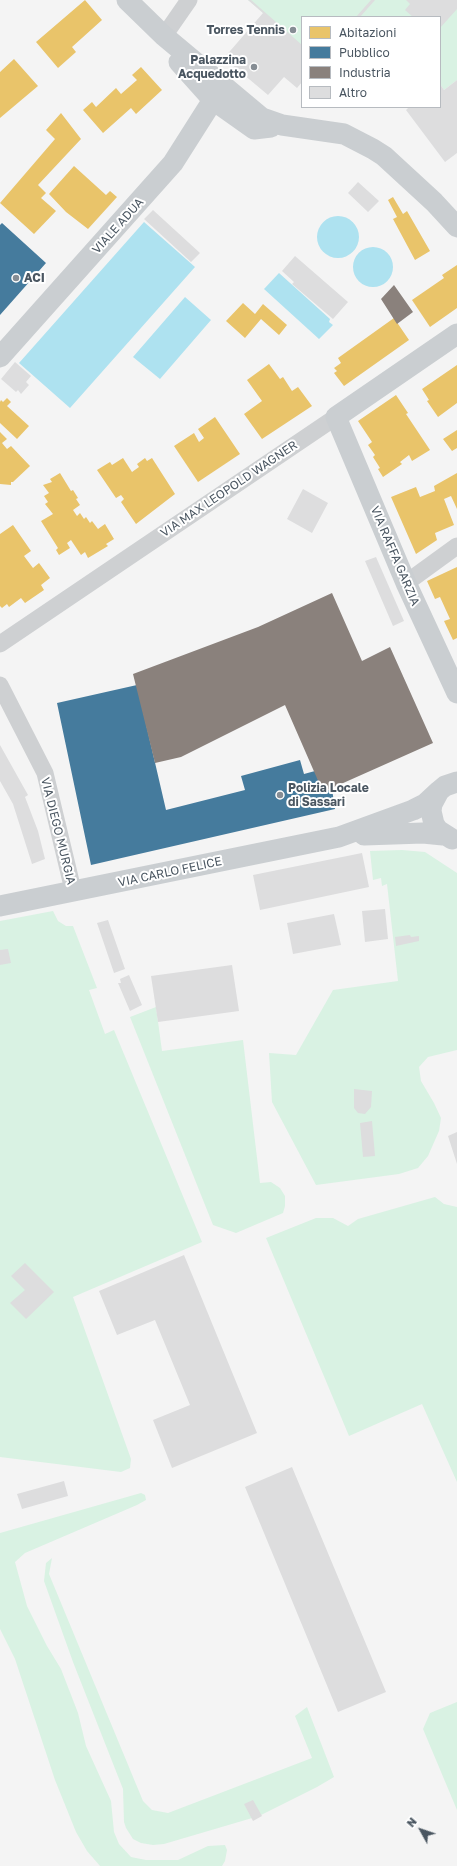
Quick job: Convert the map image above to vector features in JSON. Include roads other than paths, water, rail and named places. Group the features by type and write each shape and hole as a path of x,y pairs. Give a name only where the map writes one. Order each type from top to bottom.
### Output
{"main road":[{"path":"127,0 220,94 262,118 282,125 344,134 373,149 384,156 434,202 457,227"},
{"name":"VIALE ADUA","path":"0,357 166,171 220,94"},
{"name":"VIA MAX LEOPOLD WAGNER","path":"336,417 457,334"},
{"name":"VIA RAFFA GARZIA","path":"336,417 406,583 457,693"},
{"path":"451,783 432,804 431,810 434,824 452,840"},
{"name":"VIA CARLO FELICE","path":"339,837 413,810 425,804 451,783"},
{"name":"VIA CARLO FELICE","path":"0,906 339,837 423,833 452,840"}],"street":[{"path":"164,36 189,0"},
{"name":"VIA MAX LEOPOLD WAGNER","path":"0,644 336,417"},
{"path":"406,583 457,546"},
{"name":"VIA DIEGO MURGIA","path":"0,685 45,773 73,890"}],"water":[{"path":"338,216 353,222 359,237 353,252 338,258 323,252 317,237 323,222"},
{"path":"144,222 195,267 70,408 19,363"},
{"path":"377,247 384,250 390,256 393,267 392,275 384,284 377,287 369,287 362,284 354,275 353,263 356,256 365,248"},
{"path":"279,273 330,319 329,322 333,325 319,339 264,289"},
{"path":"185,297 211,320 160,379 133,357"}],"place":[{"name":"Torres Tennis","path":"293,30"},
{"name":"Palazzina Acquedotto","path":"254,67"},
{"name":"ACI","path":"16,278"},
{"name":"Polizia Locale di Sassari","path":"280,795"}]}
